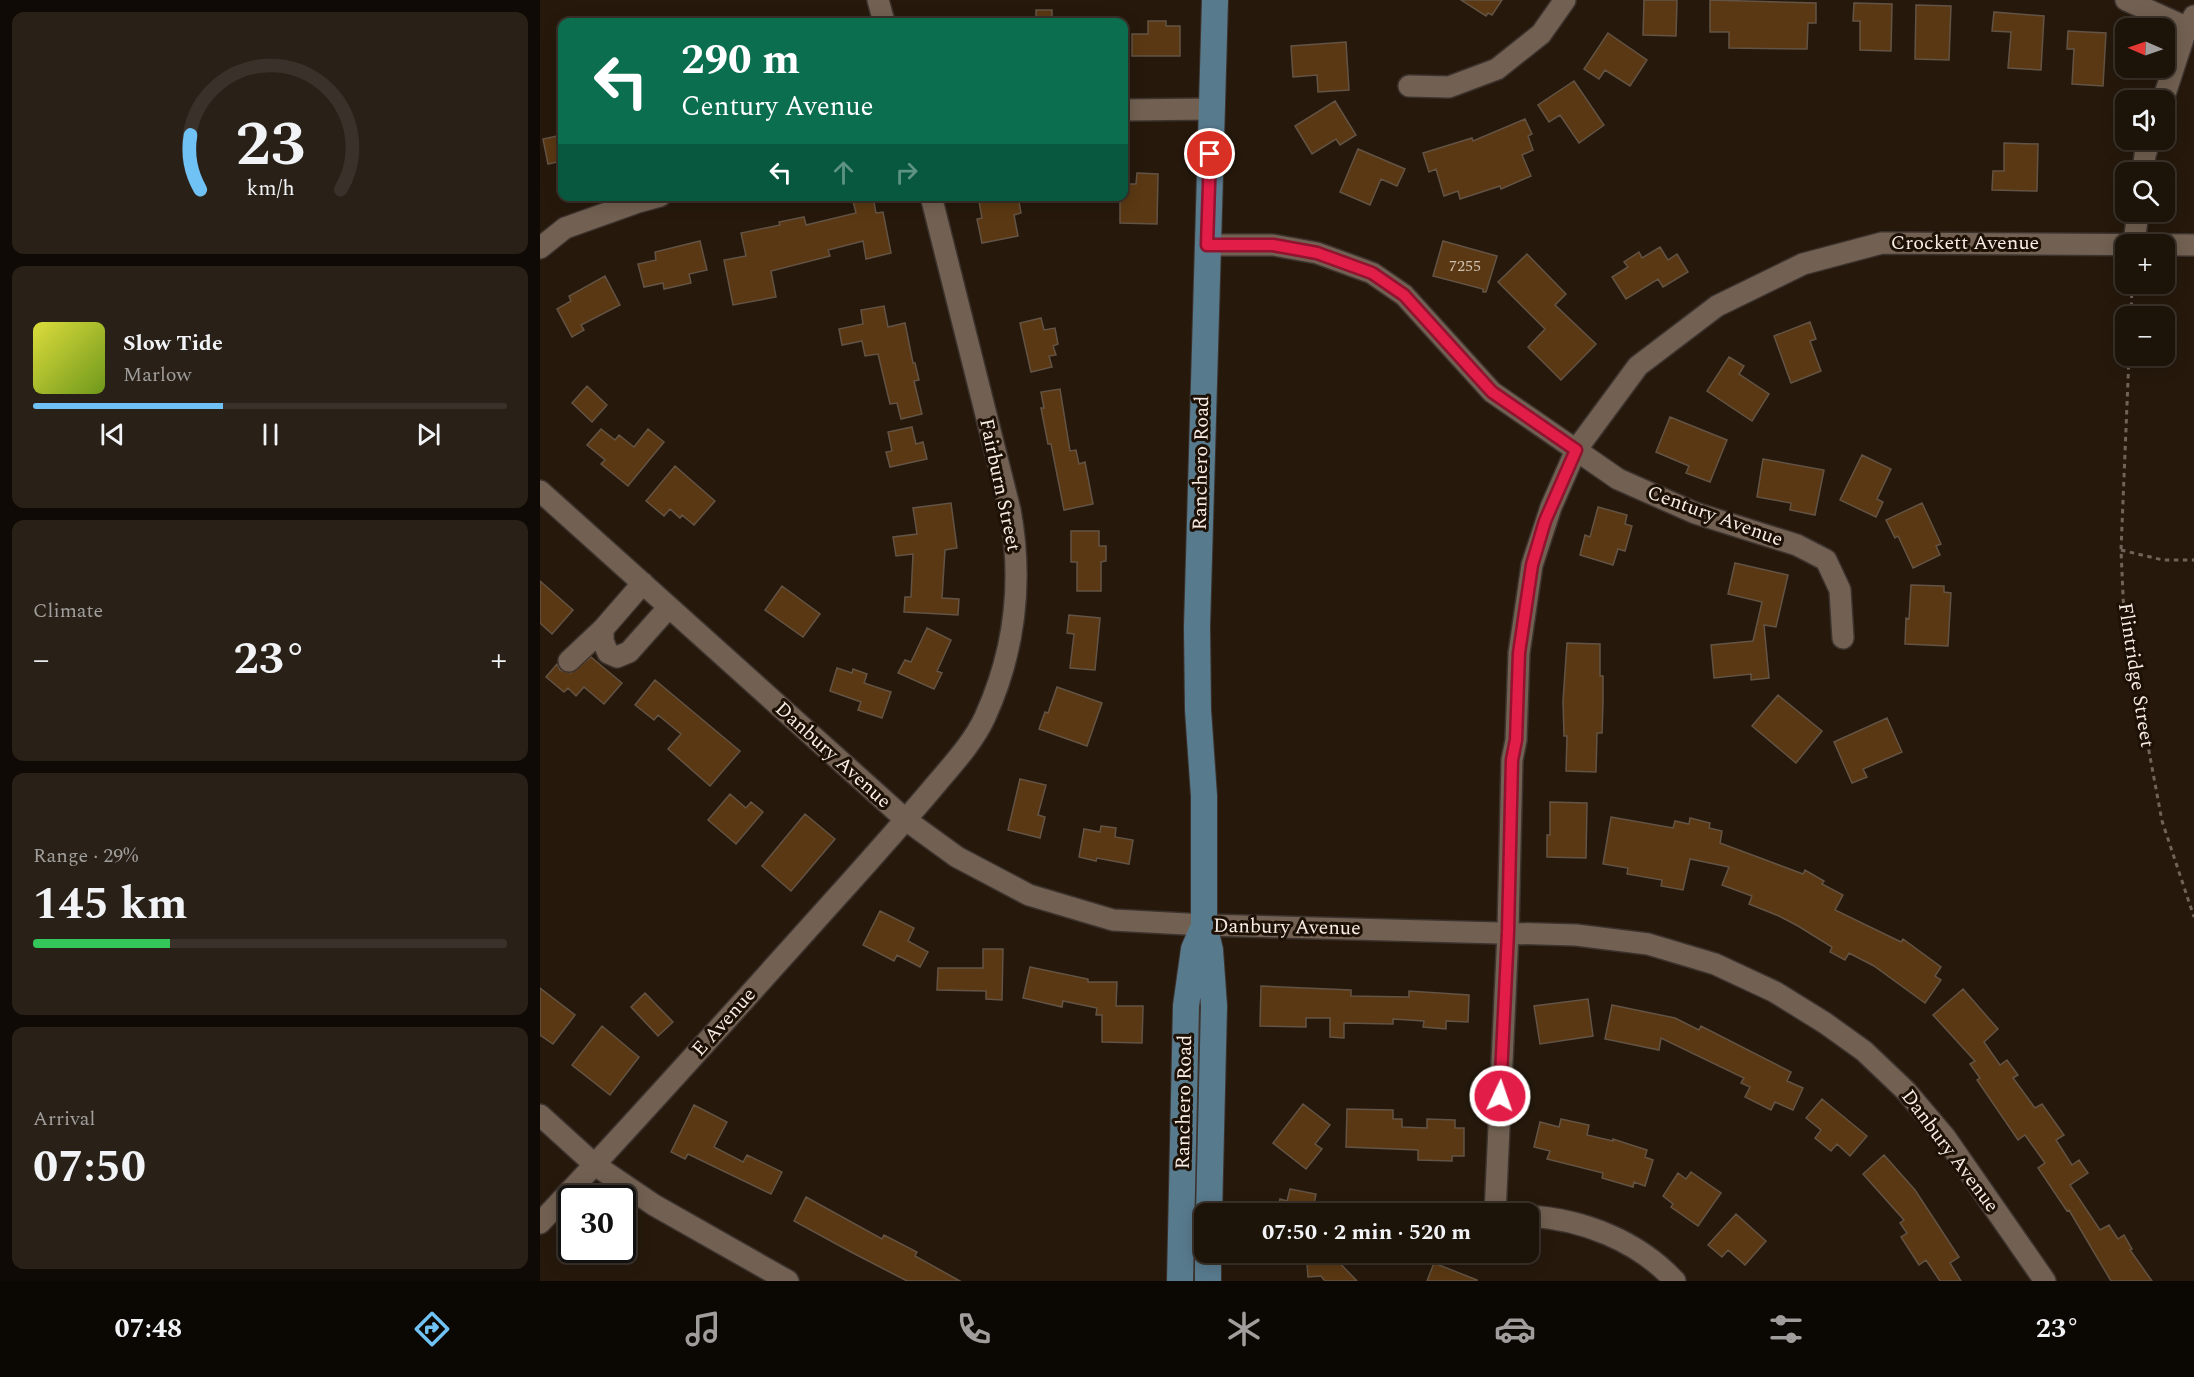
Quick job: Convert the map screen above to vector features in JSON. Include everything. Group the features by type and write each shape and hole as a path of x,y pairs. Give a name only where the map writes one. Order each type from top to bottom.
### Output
{"main road":[{"name":"Ranchero Road","path":"1209,1203 1214,1006 1210,950 1204,925 1204,796 1198,710 1197,627 1215,0"},
{"name":"Ranchero Road","path":"1180,1281 1186,1006 1194,949 1204,925"},
{"path":"1208,1263 1208,1281"}],"street":[{"path":"878,0 883,18"},
{"path":"1409,86 1449,87 1497,69 1541,34 1565,0"},
{"path":"2126,0 2191,22 2167,90"},
{"path":"1128,110 1212,109"},
{"path":"540,248 565,228 642,201"},
{"name":"Fairburn Street","path":"906,820 961,755 985,719 1010,646 1017,576 1016,543 1010,510 932,201"},
{"name":"Crockett Avenue","path":"1496,1203 1508,932 1512,760 1516,740 1519,653 1528,587 1540,536 1576,450 1638,366 1717,306 1803,264 1882,243 2115,243"},
{"name":"Crockett Avenue","path":"2175,244 2194,245"},
{"name":"Century Avenue","path":"1207,245 1273,245 1317,253 1372,273 1404,295 1492,392 1618,479 1695,513 1797,544 1826,560 1840,590 1843,638"},
{"name":"Danbury Avenue","path":"540,491 906,820 957,857 1029,895 1113,920 1204,925 1576,935 1648,944 1715,964 1775,992 1825,1023 1864,1051 1906,1091 1945,1137 2045,1281"},
{"path":"569,661 603,628 642,583"},
{"path":"603,628 603,641 608,653 617,657 629,652 669,607"},
{"name":"E Avenue","path":"540,1223 906,820"},
{"path":"540,1115 595,1165 654,1205 788,1281"},
{"path":"1539,1217 1596,1228 1637,1250 1666,1271 1675,1281"}],"path":[{"name":"Flintridge Street","path":"2129,366 2121,550 2124,617 2162,821 2194,917"},
{"path":"2121,550 2163,560 2194,560"}],"building":[{"path":"1461,0 1502,0 1492,15 1488,13 1486,16"},
{"path":"1644,0 1677,0 1676,36 1643,35"},
{"path":"1710,0 1816,3 1816,23 1808,23 1807,49 1729,48 1729,32 1710,32"},
{"path":"1854,3 1892,4 1891,51 1860,50 1860,21 1853,21"},
{"path":"1916,5 1951,6 1949,60 1915,59"},
{"path":"1036,10 1052,10 1052,18 1036,18"},
{"path":"1994,12 2044,16 2041,70 2008,68 2011,32 1992,31"},
{"path":"1148,21 1166,21 1166,26 1180,26 1180,56 1132,56 1132,34 1148,34"},
{"path":"2068,31 2106,33 2103,86 2072,84 2074,49 2067,49"},
{"path":"1608,33 1647,60 1630,86 1605,70 1599,79 1584,69"},
{"path":"1346,42 1349,90 1318,92 1317,75 1293,77 1291,46"},
{"path":"1574,81 1604,125 1579,143 1560,115 1549,122 1538,105"},
{"path":"1335,101 1356,135 1340,145 1336,139 1312,154 1295,126"},
{"path":"1525,119 1532,134 1528,136 1533,150 1522,155 1531,176 1501,189 1500,186 1460,199 1458,191 1444,196 1436,169 1429,172 1423,153 1472,138 1473,141"},
{"path":"558,136 558,162 548,164 543,139"},
{"path":"2004,143 2038,144 2037,191 1992,190 1993,171 2004,171"},
{"path":"1358,149 1405,169 1397,186 1381,179 1370,205 1340,192"},
{"path":"1137,173 1158,174 1157,224 1120,223 1120,201 1128,201 1128,184 1136,184"},
{"path":"853,201 874,201 876,213 883,212 891,253 866,259 863,241 828,250 830,256 771,271 776,297 733,305 724,260 746,256 741,233 780,225 779,222 804,217 806,225 856,213"},
{"path":"979,201 1019,201 1021,213 1014,215 1018,236 982,243 977,219 982,218"},
{"path":"700,241 707,270 689,274 691,283 664,289 663,283 644,287 638,264 656,260 655,252"},
{"path":"1443,241 1497,256 1486,292 1483,292 1483,289 1433,276"},
{"path":"1660,247 1668,260 1677,254 1688,272 1663,287 1658,279 1626,299 1612,277 1628,267 1624,262 1639,252 1642,258"},
{"path":"1527,254 1566,294 1555,305 1596,344 1561,380 1528,347 1545,329 1498,282"},
{"path":"605,276 620,305 581,325 584,330 572,337 557,309 571,301 569,296"},
{"path":"884,306 888,327 905,323 919,380 914,381 922,414 901,419 897,403 890,404 878,354 865,356 862,341 842,345 839,329 863,324 861,310"},
{"path":"1041,318 1044,330 1055,328 1058,344 1053,346 1056,355 1049,356 1052,367 1031,372 1020,323"},
{"path":"1810,322 1816,339 1810,341 1821,371 1791,383 1774,336"},
{"path":"1729,357 1744,366 1739,374 1769,394 1752,421 1707,391"},
{"path":"587,386 607,405 592,422 572,403"},
{"path":"1060,389 1070,451 1076,450 1079,464 1085,462 1093,504 1064,510 1051,444 1048,444 1041,408 1044,408 1041,392"},
{"path":"1670,417 1727,440 1710,482 1686,473 1689,466 1656,452"},
{"path":"912,427 916,444 923,442 927,459 890,467 886,452 892,451 888,432"},
{"path":"601,429 615,440 619,435 634,447 648,429 664,442 628,486 601,464 605,460 587,445"},
{"path":"1862,455 1891,469 1877,499 1883,502 1876,517 1840,500"},
{"path":"1763,459 1824,470 1815,515 1790,510 1791,503 1757,497"},
{"path":"675,466 715,501 694,525 682,515 680,518 670,509 664,516 646,501"},
{"path":"951,503 957,548 945,550 942,598 959,599 958,615 904,612 905,597 911,597 913,554 896,556 893,537 917,534 913,508"},
{"path":"1922,503 1941,544 1936,546 1940,555 1913,568 1898,536 1895,538 1886,520"},
{"path":"1598,507 1627,515 1625,524 1632,526 1625,551 1618,549 1613,565 1580,555 1585,535 1590,537"},
{"path":"1071,531 1099,531 1099,546 1106,546 1106,561 1101,562 1101,591 1077,591 1077,562 1071,562"},
{"path":"1735,563 1788,575 1776,627 1764,625 1769,678 1751,680 1751,674 1714,678 1711,645 1753,641 1762,602 1728,594"},
{"path":"540,581 573,610 552,634 540,623"},
{"path":"1911,585 1944,586 1944,592 1951,593 1948,646 1905,644"},
{"path":"782,586 820,614 803,637 765,610"},
{"path":"1069,615 1100,618 1095,670 1070,668 1074,634 1067,633"},
{"path":"927,628 951,640 937,671 942,673 934,689 898,673 905,660 911,662"},
{"path":"1567,643 1600,644 1603,702 1602,733 1597,733 1596,772 1566,771 1567,736 1564,736 1563,701"},
{"path":"591,657 622,683 604,704 584,687 576,696 568,688 564,692 546,677 557,664 560,670 571,673"},
{"path":"837,668 852,673 853,669 867,674 864,683 891,692 882,718 858,710 861,702 830,691"},
{"path":"655,680 740,751 710,786 668,749 681,734 658,715 654,720 635,705"},
{"path":"1057,687 1102,703 1087,746 1039,729 1045,712 1048,713"},
{"path":"1778,695 1822,731 1796,763 1752,726"},
{"path":"1887,718 1902,752 1863,769 1867,777 1852,783 1834,742"},
{"path":"1020,779 1046,785 1038,815 1045,817 1040,838 1008,830"},
{"path":"730,794 746,808 751,802 763,812 736,844 708,820"},
{"path":"1550,802 1587,803 1586,858 1547,857"},
{"path":"805,814 835,839 791,891 762,866"},
{"path":"1611,817 1673,828 1675,821 1689,824 1690,818 1710,823 1709,828 1722,831 1720,843 1803,874 1805,870 1824,881 1822,884 1843,895 1835,910 1901,942 1903,939 1941,967 1935,976 1941,980 1925,1003 1874,966 1849,953 1845,960 1830,952 1832,947 1798,926 1749,904 1752,896 1722,885 1729,867 1690,859 1683,890 1661,886 1662,880 1627,874 1628,868 1603,864"},
{"path":"1101,826 1116,828 1115,837 1133,840 1129,864 1079,857 1084,829 1100,832"},
{"path":"880,911 914,928 908,941 928,952 920,967 897,955 894,961 863,945"},
{"path":"983,949 1003,949 1002,1000 986,999 986,991 937,990 938,968 983,968"},
{"path":"1030,967 1088,979 1088,982 1117,982 1116,1006 1143,1006 1142,1043 1102,1042 1102,1015 1096,1015 1097,1008 1063,1001 1062,1007 1023,998"},
{"path":"1261,986 1351,990 1351,996 1409,997 1409,991 1469,995 1468,1022 1446,1021 1446,1029 1423,1027 1424,1021 1393,1019 1393,1024 1344,1023 1344,1038 1330,1037 1330,1018 1306,1018 1306,1027 1260,1026"},
{"path":"540,988 575,1015 553,1044 540,1035"},
{"path":"1963,989 1998,1029 1984,1042 2000,1065 2007,1060 2018,1075 2013,1078 2035,1108 2042,1104 2064,1135 2056,1140 2072,1165 2079,1160 2088,1173 2070,1185 2100,1230 2109,1225 2118,1239 2124,1235 2132,1249 2130,1250 2152,1281 2111,1281 2069,1210 2067,1211 2038,1168 2045,1163 2025,1135 2018,1140 1977,1080 1980,1078 1970,1064 1975,1061 1933,1015"},
{"path":"645,993 673,1022 658,1036 631,1007"},
{"path":"1588,999 1593,1036 1540,1044 1534,1006"},
{"path":"1612,1005 1675,1018 1699,1030 1701,1026 1791,1072 1787,1081 1803,1088 1793,1110 1775,1102 1771,1110 1745,1097 1750,1087 1741,1083 1744,1078 1661,1038 1659,1050 1605,1039"},
{"path":"602,1026 639,1057 610,1095 572,1065"},
{"path":"1822,1099 1867,1136 1850,1156 1837,1144 1831,1151 1815,1138 1821,1130 1806,1118"},
{"path":"1303,1104 1330,1125 1315,1144 1322,1149 1306,1169 1273,1143"},
{"path":"694,1105 727,1122 714,1147 743,1162 747,1155 782,1172 771,1194 688,1154 685,1159 671,1152"},
{"path":"1347,1109 1393,1110 1393,1119 1402,1119 1402,1127 1427,1128 1427,1119 1455,1120 1455,1128 1464,1128 1464,1156 1452,1156 1452,1161 1418,1160 1418,1150 1346,1147"},
{"path":"1561,1119 1589,1125 1587,1135 1613,1141 1613,1139 1647,1150 1645,1157 1653,1160 1645,1186 1634,1182 1633,1187 1602,1178 1603,1173 1547,1159 1550,1151 1534,1147 1540,1122 1559,1127"},
{"path":"1884,1155 1915,1190 1959,1257 1950,1263 1961,1281 1940,1281 1926,1260 1919,1265 1901,1237 1907,1233 1900,1223 1904,1220 1863,1174"},
{"path":"1691,1172 1721,1193 1698,1226 1671,1207 1673,1204 1663,1196 1678,1173 1686,1179"},
{"path":"1290,1189 1316,1194 1314,1203 1279,1203 1280,1199 1287,1201"},
{"path":"806,1197 882,1239 884,1235 917,1252 915,1256 960,1281 907,1281 794,1221"},
{"path":"1736,1214 1766,1241 1745,1265 1728,1250 1722,1257 1708,1245"},
{"path":"1340,1263 1357,1281 1325,1281 1321,1276 1308,1277 1307,1264"},
{"path":"1434,1263 1477,1280 1477,1281 1427,1281"}],"route":[{"path":"1210,154 1207,245 1273,245 1317,253 1372,273 1404,295 1492,392 1576,450 1540,536 1532,565 1519,653 1516,740 1512,760 1508,932 1500,1096"}]}
